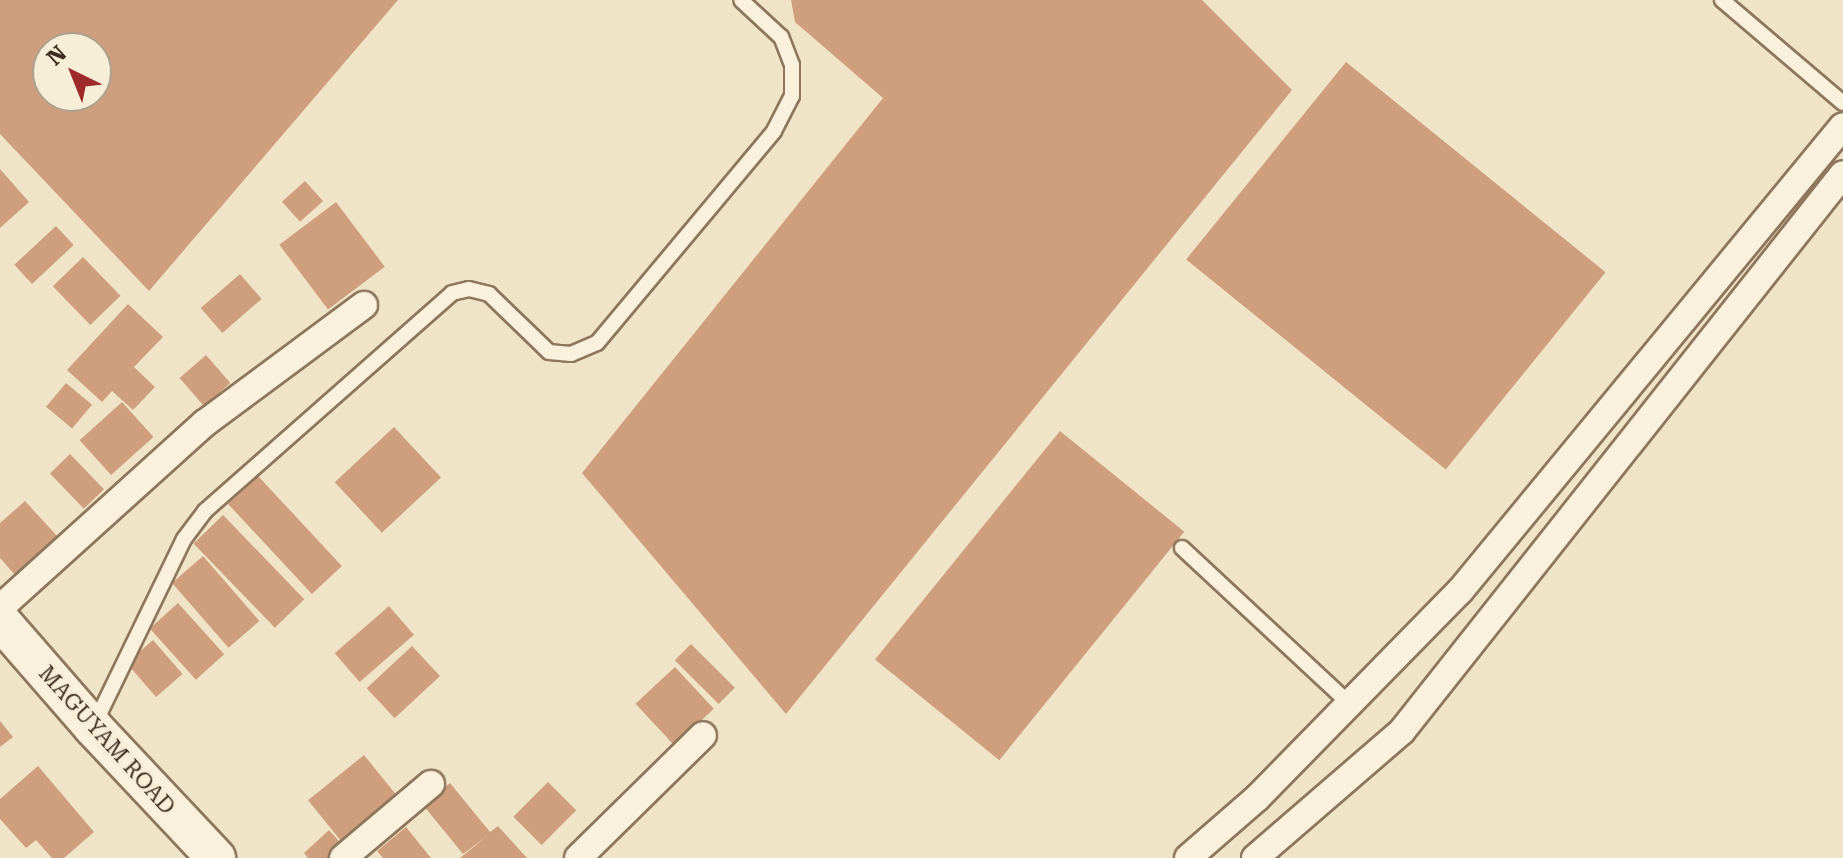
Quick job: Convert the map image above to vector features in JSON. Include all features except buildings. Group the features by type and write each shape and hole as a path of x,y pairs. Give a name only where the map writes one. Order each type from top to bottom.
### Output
{"main road":[{"name":"MAGUYAM ROAD","path":"0,620 93,727 216,858"}],"street":[{"path":"1188,858 1257,798 1460,591 1843,126"},
{"path":"1255,858 1402,731 1843,174"},
{"path":"0,608 205,423 364,305"},
{"path":"1646,365 1675,386"},
{"path":"1460,591 1492,617"},
{"path":"578,858 703,735"},
{"path":"343,858 431,784"},
{"path":"1257,798 1287,831"}],"lane":[{"path":"93,727 184,539 205,511 452,293 469,289 489,294 549,352 571,354 597,343 774,131 792,96 792,65 781,37 741,0"},
{"path":"1722,0 1843,103"},
{"path":"1182,548 1351,705"}]}
